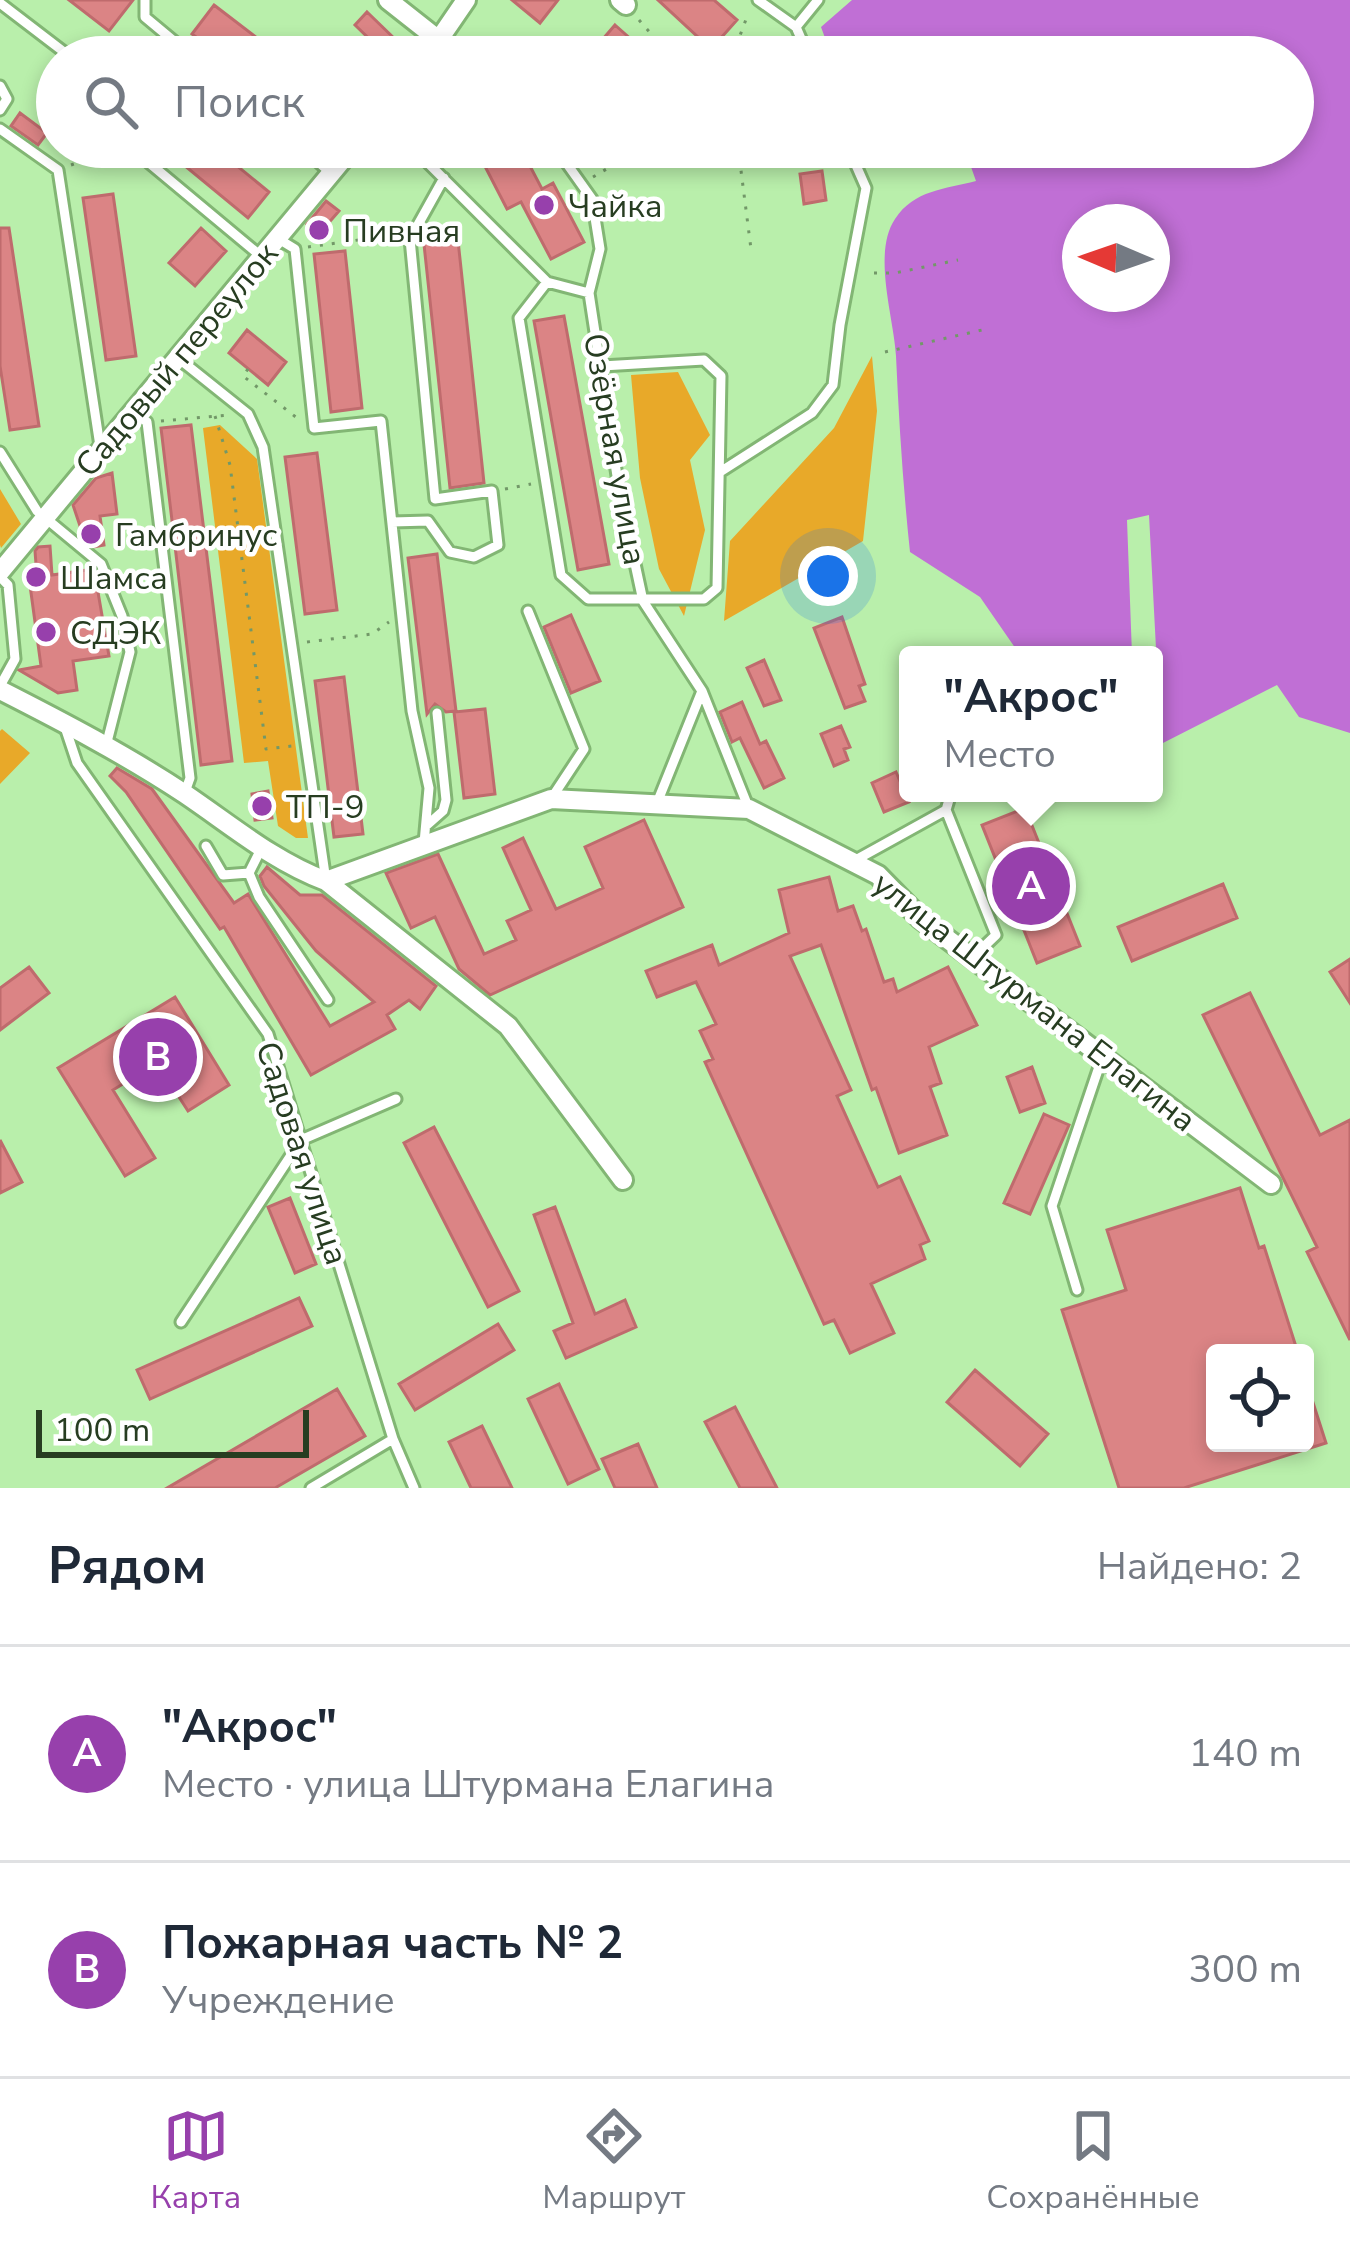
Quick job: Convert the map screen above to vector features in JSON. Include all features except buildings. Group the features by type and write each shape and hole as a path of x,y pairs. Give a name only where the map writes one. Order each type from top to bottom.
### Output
{"street":[{"path":"388,0 422,36"},
{"path":"442,36 466,0"},
{"name":"Садовый переулок","path":"0,575 100,451 140,417 178,358 262,257 286,243 336,168"},
{"path":"0,688 184,794 292,868 326,881 508,1026 623,1180"},
{"name":"улица Штурмана Елагина","path":"326,881 425,834 551,799 749,809 878,875 921,920 1271,1184"}],"lane":[{"path":"146,0 145,17 168,36"},
{"path":"756,0 796,27 800,36"},
{"path":"796,27 818,0"},
{"path":"0,4 43,36"},
{"path":"0,86 7,99 0,110"},
{"path":"0,129 36,154"},
{"path":"55,168 100,451"},
{"path":"155,168 262,257"},
{"path":"326,168 332,173"},
{"path":"434,168 548,282 589,293"},
{"name":"Озёрная улица","path":"570,168 592,199 600,249 589,293 619,489 643,601 702,691 749,809"},
{"path":"720,472 812,413 833,385 866,188 857,168"},
{"path":"392,522 428,521 450,552 475,557 498,545 492,491 435,499 410,239 445,178"},
{"path":"286,243 314,428 381,421 412,711 429,788 425,834"},
{"path":"548,282 519,318 561,575 588,599 704,599 717,588 721,376 704,360 602,366"},
{"path":"178,358 248,414 263,447 326,881"},
{"path":"140,417 190,778 184,794"},
{"path":"0,452 45,517 101,565 122,616 130,652 106,746"},
{"path":"0,575 8,585 15,659 0,688"},
{"path":"528,611 584,749 551,799"},
{"path":"656,804 702,691"},
{"path":"425,834 446,800 437,713"},
{"name":"Садовая улица","path":"64,722 77,763 268,1034 393,1439 414,1488"},
{"path":"948,802 946,810 996,935 973,958"},
{"path":"852,862 946,810"},
{"path":"206,847 223,874 249,873"},
{"path":"262,847 249,873 259,897 328,1000"},
{"path":"1077,1290 1052,1206 1102,1058"},
{"path":"181,1322 301,1140 396,1099"},
{"path":"319,1486 393,1439"}],"path":[{"path":"741,36 756,0"},
{"path":"622,3 652,36"},
{"path":"58,170 63,168"},
{"path":"581,183 607,168"},
{"path":"741,168 751,249"},
{"path":"286,243 397,234 410,239"},
{"path":"874,273 958,260"},
{"path":"885,352 982,330"},
{"path":"248,369 243,376 314,428"},
{"path":"140,417 248,414"},
{"path":"214,416 230,465 266,749 303,744"},
{"path":"492,491 544,482"},
{"path":"290,644 372,634 400,614"}],"shaded area":[{"path":"852,0 1350,0 1350,733 1299,717 1277,685 1163,743 1163,646 1156,646 1149,515 1127,520 1132,646 1014,646 980,597 910,552 896,356 886,286 888,233 911,202 976,181 971,168 1314,168 1314,36 824,36 821,27"},
{"path":"872,356 877,411 863,541 724,621 730,541 834,428"},
{"path":"678,372 710,435 690,460 705,530 684,616 659,569 640,478 631,375"},
{"path":"220,425 257,459 308,838 296,838 278,826 268,761 244,763 203,428"},
{"path":"0,489 21,524 1,548 0,545"},
{"path":"0,731 30,753 0,784"}],"place":[{"name":"Чайка","path":"544,205"},
{"name":"Пивная","path":"319,230"},
{"name":"Гамбринус","path":"91,534"},
{"name":"Шамса","path":"36,577"},
{"name":"СДЭК","path":"46,632"},
{"name":"ТП-9","path":"262,806"},
{"name":"\"Акрос\"","path":"1031,886"},
{"name":"Пожарная часть № 2","path":"158,1057"}]}
